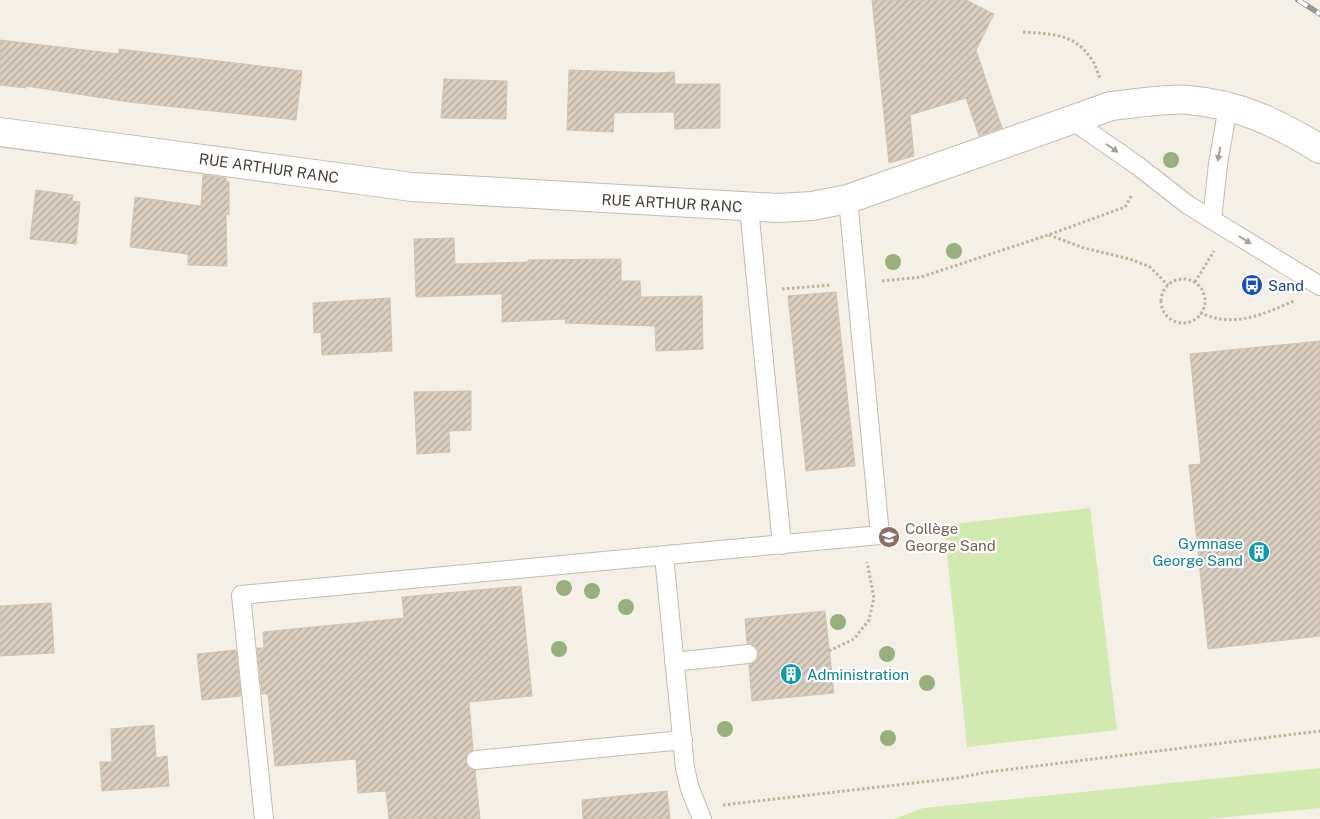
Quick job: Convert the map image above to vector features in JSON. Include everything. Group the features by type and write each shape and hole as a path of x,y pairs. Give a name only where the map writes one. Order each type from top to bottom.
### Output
{"street":[{"name":"RUE ARTHUR RANC","path":"0,132 412,188 749,208 812,206 848,199 1111,106 1148,101 1186,99 1228,106 1262,118 1320,149"}],"lane":[{"path":"1212,220 1218,164 1228,106"},
{"path":"1072,120 1138,166 1188,205 1320,286"},
{"path":"264,819 241,595 880,535 848,199"},
{"path":"749,208 782,544"},
{"path":"664,556 685,768 690,789 700,813"},
{"path":"674,662 748,654"},
{"path":"476,760 683,740"}],"path":[{"path":"1023,32 1057,34 1081,45 1093,60 1111,106"},
{"path":"757,292 920,277 1048,235 1125,207 1131,197 1138,166"},
{"path":"1195,282 1228,229"},
{"path":"1048,235 1084,248 1130,259 1150,267 1168,285"},
{"path":"1181,279 1195,282 1204,293 1204,307 1196,318 1189,322 1175,321 1164,312 1161,298 1163,291 1174,281 1181,279"},
{"path":"1200,313 1220,319 1240,319 1259,315 1296,300"},
{"path":"830,651 854,639 869,620 874,598 862,537"},
{"path":"700,813 957,778 988,772 1320,731"}],"green space":[{"path":"1090,508 1117,730 967,747 944,525"},
{"path":"1320,768 1320,808 1209,819 894,819 923,808"}],"building":[{"path":"872,0 966,0 994,14 976,50 1002,128 979,136 966,98 910,115 914,156 889,163"},
{"path":"0,40 119,54 119,49 302,71 296,120 129,102 26,86 26,88 0,85"},
{"path":"569,70 674,72 675,84 720,84 720,128 675,129 674,112 614,113 613,132 567,130"},
{"path":"444,79 507,81 506,119 441,118"},
{"path":"203,175 226,178 226,181 229,182 229,215 226,214 227,266 188,265 188,254 130,247 135,197 201,206"},
{"path":"36,190 73,195 72,201 80,202 76,244 30,239"},
{"path":"454,238 455,264 528,262 528,260 621,259 621,281 640,281 641,297 702,296 703,349 656,351 655,326 565,323 566,319 502,322 502,294 416,297 414,239"},
{"path":"836,292 855,466 806,471 788,296"},
{"path":"390,298 392,351 322,355 321,332 314,333 313,303"},
{"name":"Gymnase George Sand","path":"1320,341 1320,636 1208,649 1189,465 1201,464 1190,354"},
{"path":"471,391 471,430 449,431 450,452 417,454 414,392"},
{"path":"521,586 532,696 469,702 473,750 469,752 465,761 468,767 475,770 480,819 389,819 386,791 358,793 356,759 275,766 268,694 262,694 257,648 264,648 263,632 404,618 402,597"},
{"path":"51,603 54,653 0,656 0,606"},
{"name":"Administration","path":"825,611 834,693 752,701 749,665 755,662 759,653 756,647 747,643 745,619"},
{"path":"236,650 241,696 202,700 197,654"},
{"path":"154,725 156,758 167,756 169,786 102,791 100,762 112,762 111,729"},
{"path":"667,791 670,819 583,819 582,800"}],"railway":[{"path":"1298,0 1320,14"}],"place":[{"name":"Sand","path":"1252,285"},
{"name":"Collège George Sand","path":"889,537"},
{"name":"Gymnase George Sand","path":"1259,552"},
{"name":"Administration","path":"791,674"}]}
